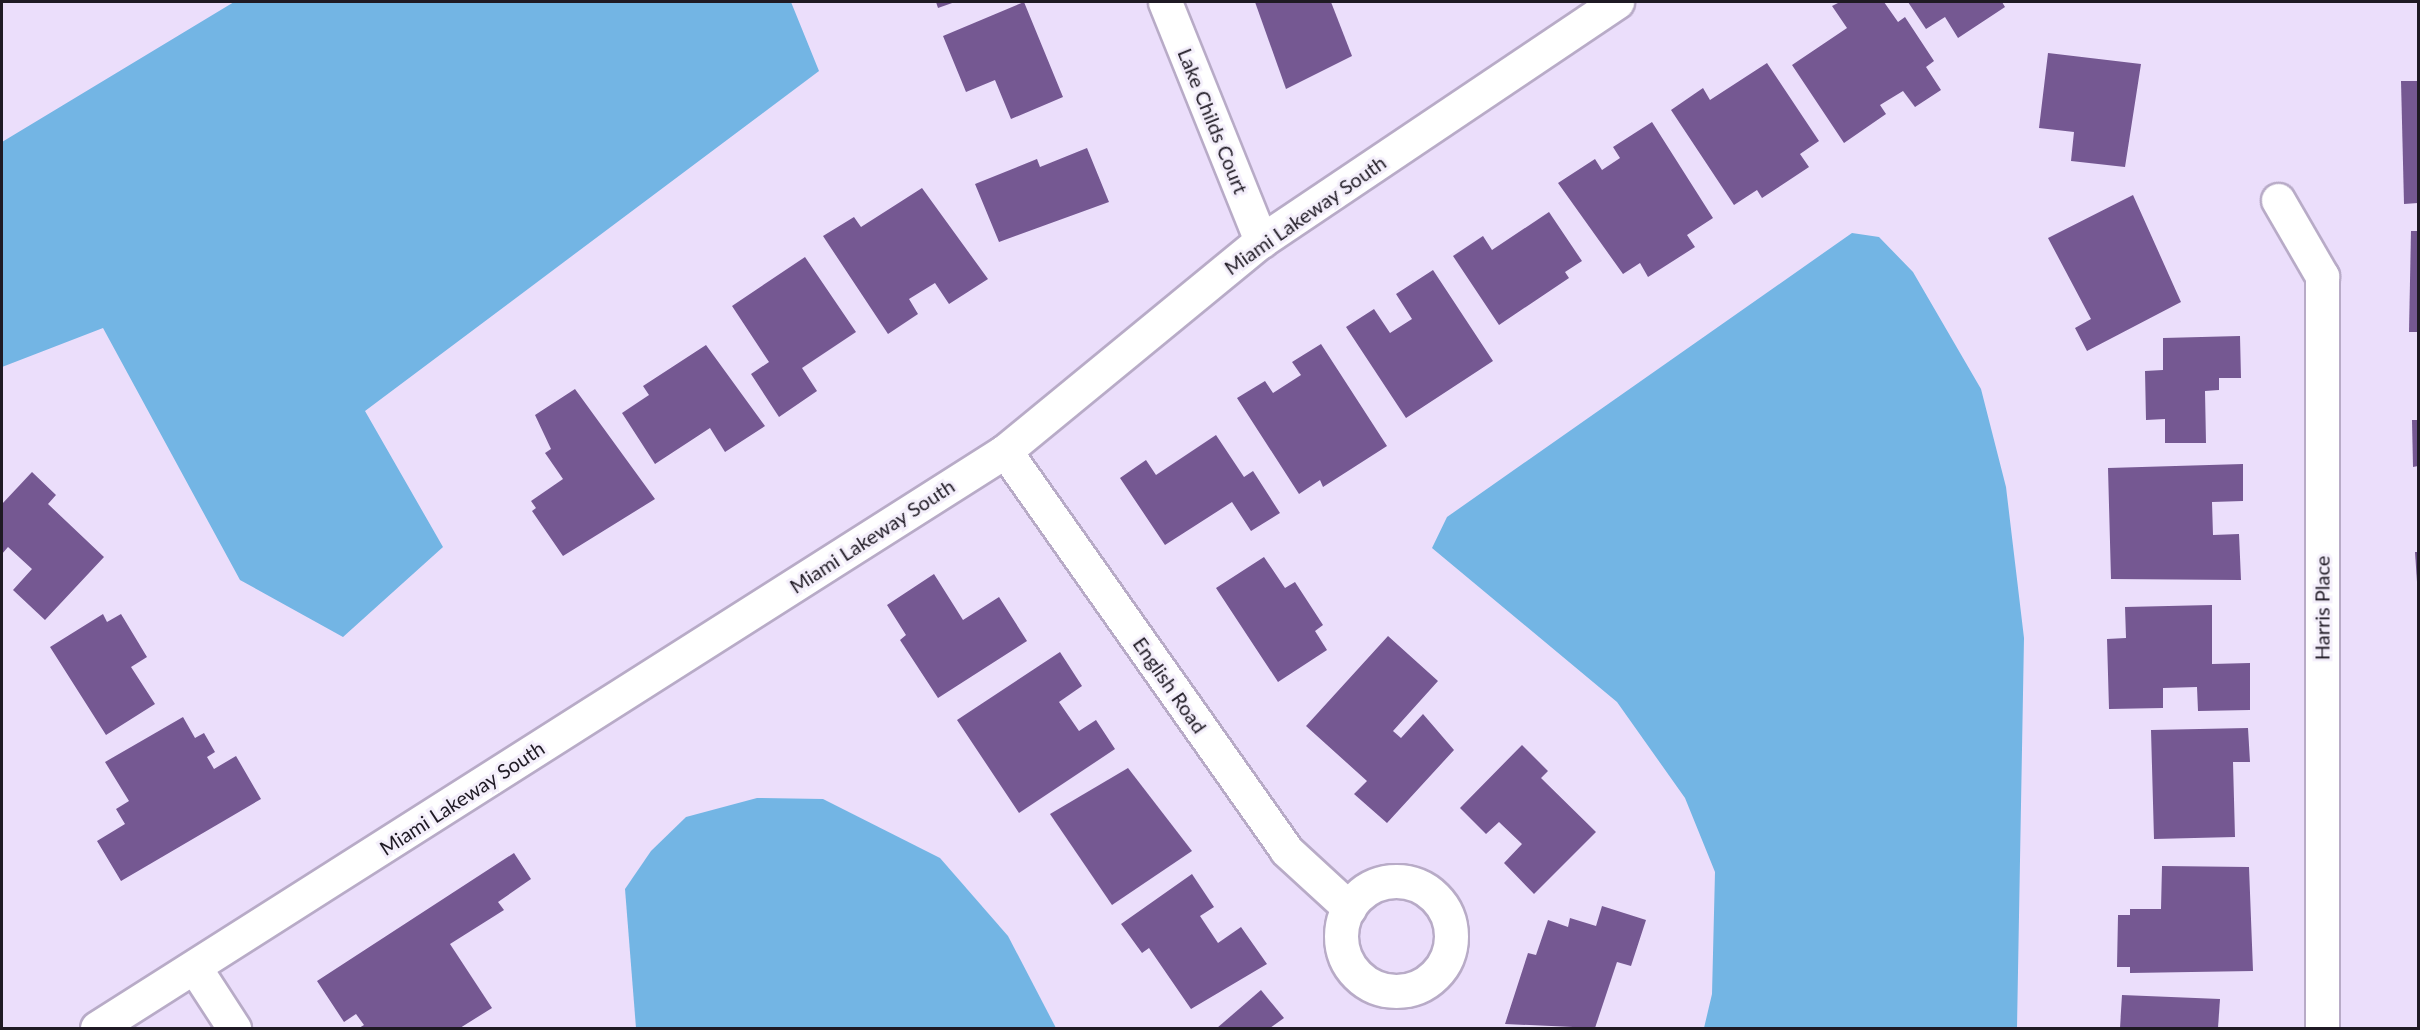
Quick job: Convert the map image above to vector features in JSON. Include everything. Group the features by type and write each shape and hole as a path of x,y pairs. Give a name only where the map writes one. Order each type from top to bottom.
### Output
{"street":[{"name":"Lake Childs Court","path":"1165,2 1261,241"},
{"name":"Miami Lakeway South","path":"97,1029 1005,452 1261,241 1617,2"},
{"name":"Harris Place","path":"2278,200 2322,276 2322,1029"},
{"name":"English Road","path":"1005,452 1286,849 1349,908"},
{"path":"195,968 234,1029"}],"water":[{"path":"234,2 791,2 819,71 365,411 443,547 343,637 240,580 103,328 2,367 2,142"},
{"path":"1852,233 1879,237 1913,272 1981,389 2006,487 2024,638 2017,1028 1704,1028 1712,994 1715,872 1685,798 1617,702 1432,548 1447,517"},
{"path":"757,798 823,799 940,858 1008,936 1056,1028 636,1028 625,889 651,851 686,817"}],"building":[{"path":"936,2 955,2 938,8"},
{"path":"1024,2 1063,97 1011,119 995,80 966,92 943,36"},
{"path":"1255,2 1331,2 1352,56 1286,89"},
{"path":"1840,2 1884,2 1898,22 1905,17 1934,61 1926,67 1941,90 1915,107 1903,91 1880,105 1886,114 1844,143 1792,65 1847,28 1832,6"},
{"path":"1908,2 2002,2 2005,7 1958,38 1945,17 1926,29"},
{"path":"2048,53 2141,64 2125,167 2071,161 2074,132 2039,128"},
{"path":"1767,63 1819,141 1800,154 1809,167 1762,198 1757,190 1734,205 1671,110 1703,88 1710,100"},
{"path":"2401,81 2418,81 2418,203 2404,204"},
{"path":"1652,122 1713,218 1687,235 1695,247 1648,277 1640,263 1623,274 1558,183 1595,159 1602,170 1620,158 1613,147"},
{"path":"1087,148 1109,202 999,242 975,184 1037,159 1040,167"},
{"path":"922,188 988,279 949,304 935,283 909,299 918,314 888,334 823,236 854,217 861,227"},
{"path":"2133,195 2181,302 2087,351 2075,328 2091,319 2048,238"},
{"path":"1549,212 1582,261 1565,272 1569,278 1499,325 1453,256 1483,236 1492,250"},
{"path":"2411,231 2418,231 2418,332 2409,332"},
{"path":"805,257 856,332 802,368 817,391 779,417 751,374 769,362 732,306"},
{"path":"1433,270 1493,361 1406,418 1346,327 1374,309 1390,333 1412,319 1396,294"},
{"path":"2240,336 2241,378 2219,378 2219,390 2205,391 2206,443 2165,443 2165,419 2146,420 2145,371 2163,370 2163,338"},
{"path":"1321,344 1387,446 1323,487 1320,480 1299,494 1237,398 1265,381 1273,393 1301,375 1292,362"},
{"path":"706,345 765,426 725,452 710,428 655,464 622,413 649,395 643,386"},
{"path":"575,389 655,499 563,556 532,511 536,508 531,501 563,479 545,453 551,449 535,415"},
{"path":"2412,420 2418,420 2418,466 2413,467"},
{"path":"1216,435 1244,477 1253,471 1280,513 1251,531 1232,502 1165,545 1120,478 1146,460 1156,475"},
{"path":"2243,464 2243,501 2212,502 2213,535 2239,534 2241,580 2111,579 2108,468"},
{"path":"32,472 56,495 48,504 104,557 45,620 13,590 32,569 8,547 2,554 2,504"},
{"path":"2415,552 2418,552 2418,582 2417,582"},
{"path":"1264,557 1285,588 1295,582 1323,625 1315,631 1327,650 1278,682 1216,588"},
{"path":"934,574 963,620 999,597 1027,641 938,698 900,640 906,635 887,605"},
{"path":"2212,605 2212,664 2250,663 2250,710 2198,711 2197,687 2163,688 2163,708 2109,709 2107,639 2126,638 2125,607"},
{"path":"103,614 107,622 121,614 147,657 131,667 155,704 106,735 50,647"},
{"path":"1388,636 1438,681 1393,731 1401,738 1423,714 1454,750 1387,823 1354,794 1367,781 1306,726"},
{"path":"1060,652 1082,686 1059,702 1079,731 1096,720 1115,749 1019,813 957,720"},
{"path":"183,717 195,738 204,733 215,752 207,757 214,769 236,756 261,799 121,881 97,841 125,824 116,809 129,801 105,762"},
{"path":"2248,728 2250,762 2233,762 2235,837 2154,839 2151,730"},
{"path":"1522,745 1548,771 1541,778 1596,832 1534,894 1504,863 1522,844 1499,822 1486,834 1460,808"},
{"path":"1128,768 1192,851 1112,905 1050,814"},
{"path":"514,853 531,879 498,902 504,910 450,944 492,1008 460,1028 359,1028 364,1025 356,1014 344,1022 317,981"},
{"path":"2162,866 2249,867 2253,971 2130,973 2130,967 2117,967 2118,915 2130,915 2130,909 2161,909"},
{"path":"1192,874 1214,907 1200,916 1218,943 1241,927 1267,964 1191,1009 1149,948 1142,953 1121,924"},
{"path":"1602,906 1646,920 1631,966 1617,962 1595,1028 1505,1024 1528,953 1536,955 1548,920 1568,927 1570,918 1596,926"},
{"path":"1261,990 1284,1018 1270,1028 1217,1028"},
{"path":"2122,995 2220,999 2218,1028 2120,1028"}]}
